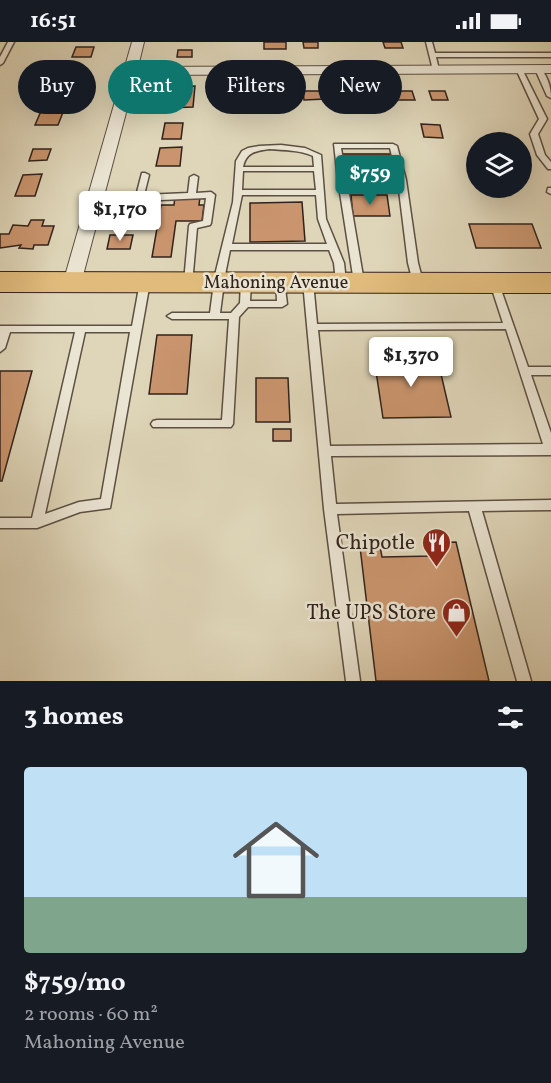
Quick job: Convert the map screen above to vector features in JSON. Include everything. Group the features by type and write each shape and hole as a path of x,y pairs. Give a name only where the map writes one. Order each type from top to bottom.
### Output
{"main road":[{"name":"Mahoning Avenue","path":"0,282 189,282 236,289 295,282 551,283"}],"street":[{"path":"132,60 138,42"},
{"path":"193,71 545,69"},
{"path":"72,283 117,114"}],"lane":[{"path":"0,63 11,42"},
{"path":"429,42 436,70"},
{"path":"432,55 551,55"},
{"path":"519,69 543,119 534,134 541,155 551,167"},
{"path":"545,69 551,96"},
{"path":"350,282 337,146 393,146 402,180 413,263 418,282"},
{"path":"157,424 227,424 236,289 226,247 238,193 241,159 246,151 257,148 300,148 310,150 317,155 322,219 350,282"},
{"path":"240,169 318,169"},
{"path":"139,199 145,176"},
{"path":"192,195 194,177"},
{"path":"342,180 402,180"},
{"path":"238,193 319,192"},
{"path":"94,200 211,195 207,223 193,226 189,282"},
{"path":"226,247 334,247"},
{"path":"0,523 37,523 78,507 105,504 145,282"},
{"path":"295,282 312,327 330,509 353,681"},
{"path":"324,451 551,450 495,283"},
{"path":"215,316 236,289"},
{"path":"172,316 234,316"},
{"path":"312,327 509,326"},
{"path":"0,348 3,329 136,329"},
{"path":"37,523 81,329"},
{"path":"524,371 551,371"},
{"path":"330,509 551,505"},
{"path":"474,506 524,681"}],"building":[{"path":"264,42 286,42 286,49 264,49"},
{"path":"303,42 318,42 318,48 304,48"},
{"path":"383,42 401,42 403,48 385,48"},
{"path":"76,47 94,47 91,57 72,57"},
{"path":"178,50 192,50 192,57 177,57"},
{"path":"306,91 318,91 318,99 306,100"},
{"path":"402,91 412,91 415,100 402,100"},
{"path":"429,91 445,91 448,100 432,100"},
{"path":"40,114 62,114 58,125 35,125"},
{"path":"165,123 183,123 181,139 162,139"},
{"path":"421,124 440,125 443,138 424,137"},
{"path":"182,147 180,166 156,166 160,148"},
{"path":"33,149 51,149 47,160 29,161"},
{"path":"341,154 391,154 393,165 342,165"},
{"path":"42,174 35,196 15,196 23,175"},
{"path":"351,195 387,195 390,216 353,216"},
{"path":"175,197 200,197 199,205 204,205 202,221 176,221 171,257 152,257 161,205 174,205"},
{"path":"302,202 305,241 250,242 250,203"},
{"path":"31,220 44,220 42,226 54,226 48,245 34,245 33,249 19,248 21,245 0,248 0,234 9,234 13,225 28,226"},
{"path":"469,224 532,224 541,248 476,248"},
{"path":"110,235 133,235 130,249 107,249"},
{"path":"157,335 192,335 187,394 149,394"},
{"path":"437,357 451,417 383,418 374,358"},
{"path":"0,371 32,371 2,481 0,481"},
{"path":"256,378 288,378 290,422 256,422"},
{"path":"273,429 291,429 291,441 273,441"},
{"path":"456,542 489,681 376,681 360,547 380,546 382,557 432,556 429,543"}],"place":[{"name":"Chipotle","path":"436,568"},
{"name":"The UPS Store","path":"457,638"}]}
